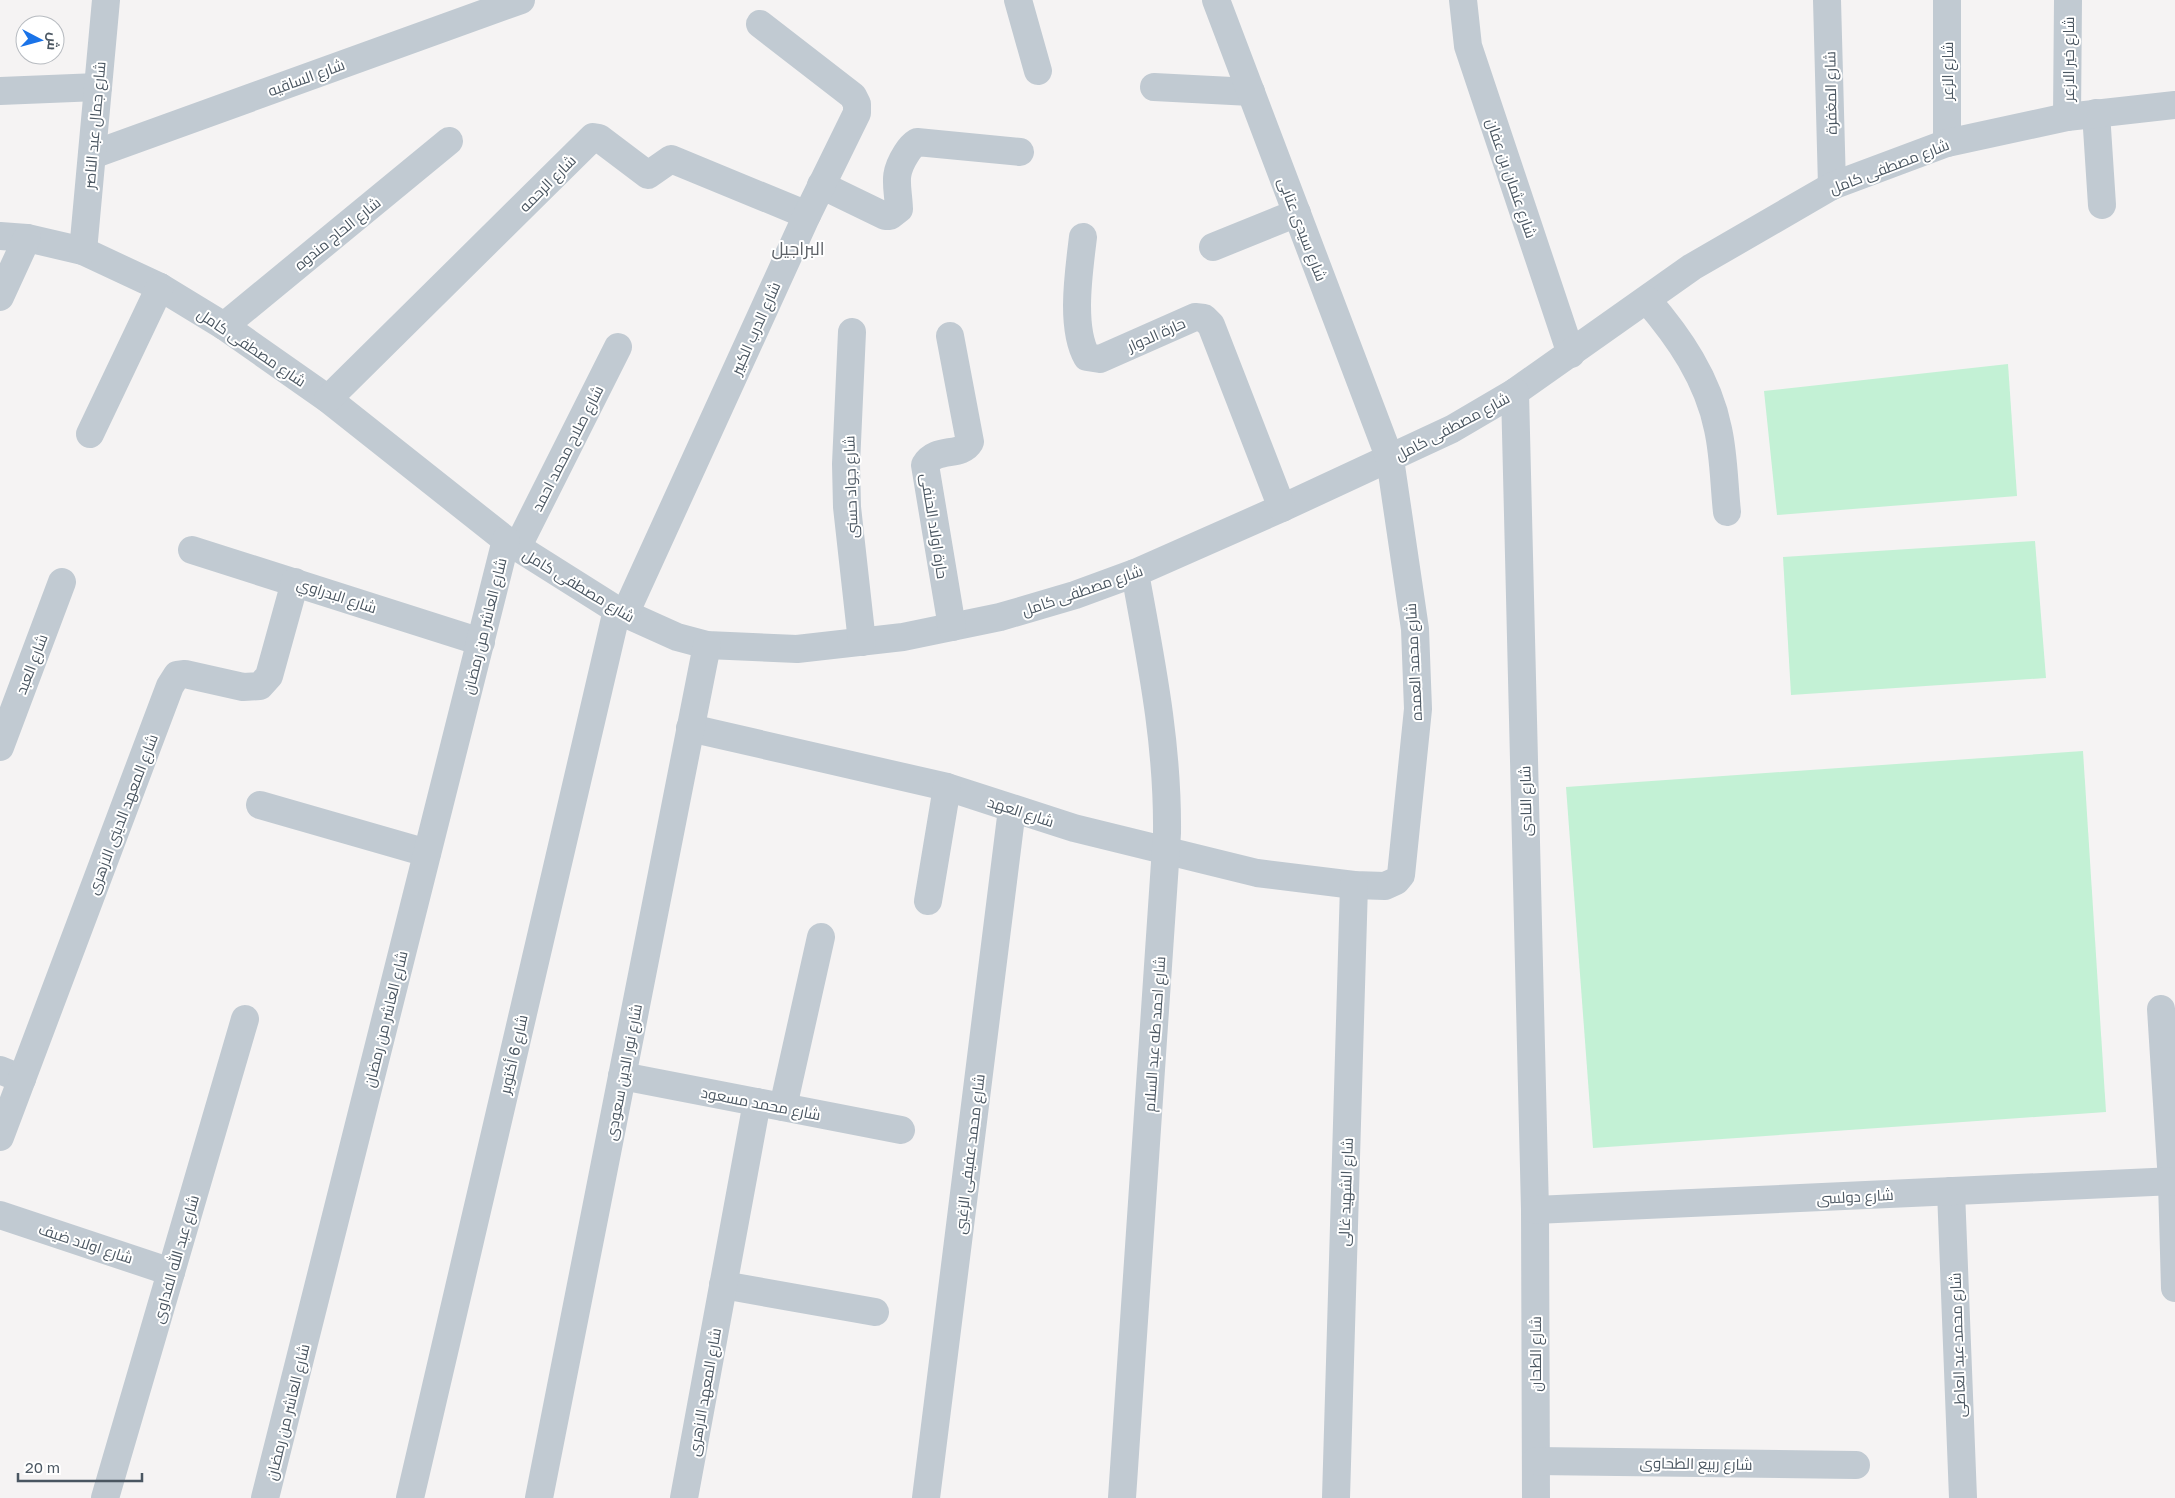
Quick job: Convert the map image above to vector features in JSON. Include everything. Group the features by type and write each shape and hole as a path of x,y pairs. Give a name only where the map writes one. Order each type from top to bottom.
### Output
{"street":[{"name":"شارع جمال عبد الناصر","path":"83,251 106,0"},
{"name":"شارع الساقيه","path":"92,155 521,0"},
{"path":"1018,0 1038,71"},
{"name":"شارع سيدى عتابى","path":"1216,0 1390,459"},
{"name":"شارع عثمان بن عفان","path":"1463,0 1468,46 1571,354"},
{"name":"شارع المغفرة","path":"1827,0 1832,186"},
{"name":"شارع الزعر","path":"1947,0 1947,142"},
{"name":"شارع خير الازعر","path":"2067,117 2068,0"},
{"name":"شارع الدرب الكبير","path":"621,612 806,215 857,113 855,99 760,24"},
{"path":"0,91 98,87"},
{"path":"1154,87 1251,92"},
{"name":"شارع مصطفى كامل","path":"0,236 27,238 83,251 160,287 224,326 328,399 511,544 621,612 677,637 707,645 797,649 903,638 952,628 1000,617 1076,595 1135,573 1390,459 1452,429 1515,392 1692,268 1832,186 1947,142 2067,117 2175,106"},
{"path":"2096,113 2102,205"},
{"name":"شارع الرحمه","path":"328,399 593,137 598,138 648,175 671,159 806,215"},
{"name":"شارع الحاج مندوه","path":"224,326 449,141"},
{"path":"821,185 885,216 890,216 899,209 897,170 911,147 917,142 1020,152"},
{"path":"1213,247 1297,213"},
{"name":"حارة الدوار","path":"1083,237 1078,284 1078,322 1082,349 1087,358 1100,359 1195,317 1204,318 1211,325 1282,508"},
{"path":"0,297 27,238"},
{"path":"90,434 160,287"},
{"path":"1647,300 1671,327 1682,343 1692,359 1707,392 1718,428 1728,512"},
{"name":"شارع جواد حسنى","path":"852,332 846,464 847,508 862,642"},
{"name":"حارة اولاد الحنفى","path":"950,336 970,442 963,449 936,454 929,458 925,465 952,628"},
{"name":"شارع صلاح محمد احمد","path":"511,544 618,347"},
{"name":"شارع النادى","path":"1515,392 1535,1210"},
{"name":"شارع محمد العمده","path":"1354,885 1386,886 1396,881 1400,875 1418,709 1415,629 1390,459"},
{"name":"شارع العاشر من رمضان","path":"265,1498 480,642 511,544"},
{"name":"شارع البدراوي","path":"192,550 480,642"},
{"name":"شارع احمد طه عبد السلام","path":"1122,1498 1167,852 1168,798 1161,713 1135,573"},
{"name":"شارع العبد","path":"0,746 62,582"},
{"name":"شارع المعهد الدينى الازهرى","path":"0,1137 11,1075 170,686 177,675 185,674 243,687 260,686 268,676 295,582"},
{"name":"شارع 6 أكتوبر","path":"410,1498 621,612"},
{"name":"شارع نور الدين سعودى","path":"539,1498 707,645"},
{"name":"شارع العهد","path":"690,728 946,787 1074,828 1167,852 1257,873 1354,885"},
{"path":"928,901 946,787"},
{"path":"260,805 427,853"},
{"name":"شارع محمد عفيفى الزغبى","path":"926,1498 1012,809"},
{"name":"شارع الشهيد غالى","path":"1336,1498 1354,885"},
{"name":"شارع المعهد الازهرى","path":"684,1498 723,1285 770,1105 821,937"},
{"path":"2161,1009 2174,1182 2175,1288"},
{"name":"شارع عبد الله الفداوى","path":"104,1498 245,1019"},
{"name":"شارع محمد مسعود","path":"622,1076 901,1130"},
{"name":"شارع دولسى","path":"1535,1210 2174,1182"},
{"name":"شارع محمد عبد العاطى","path":"1951,1192 1963,1498"},
{"name":"شارع الطحان","path":"1535,1210 1536,1498"},
{"name":"شارع اولاد ضيف","path":"0,1215 171,1272"},
{"path":"723,1285 875,1312"},
{"name":"شارع ربيع الطحاوى","path":"1536,1461 1856,1465"}],"green space":[{"path":"2008,364 2017,496 1777,515 1764,391"},
{"path":"2035,541 2046,678 1791,695 1783,557"},
{"path":"2083,751 2106,1112 1593,1148 1566,787"}],"district":[{"name":"البراجيل","path":"798,248"}]}
